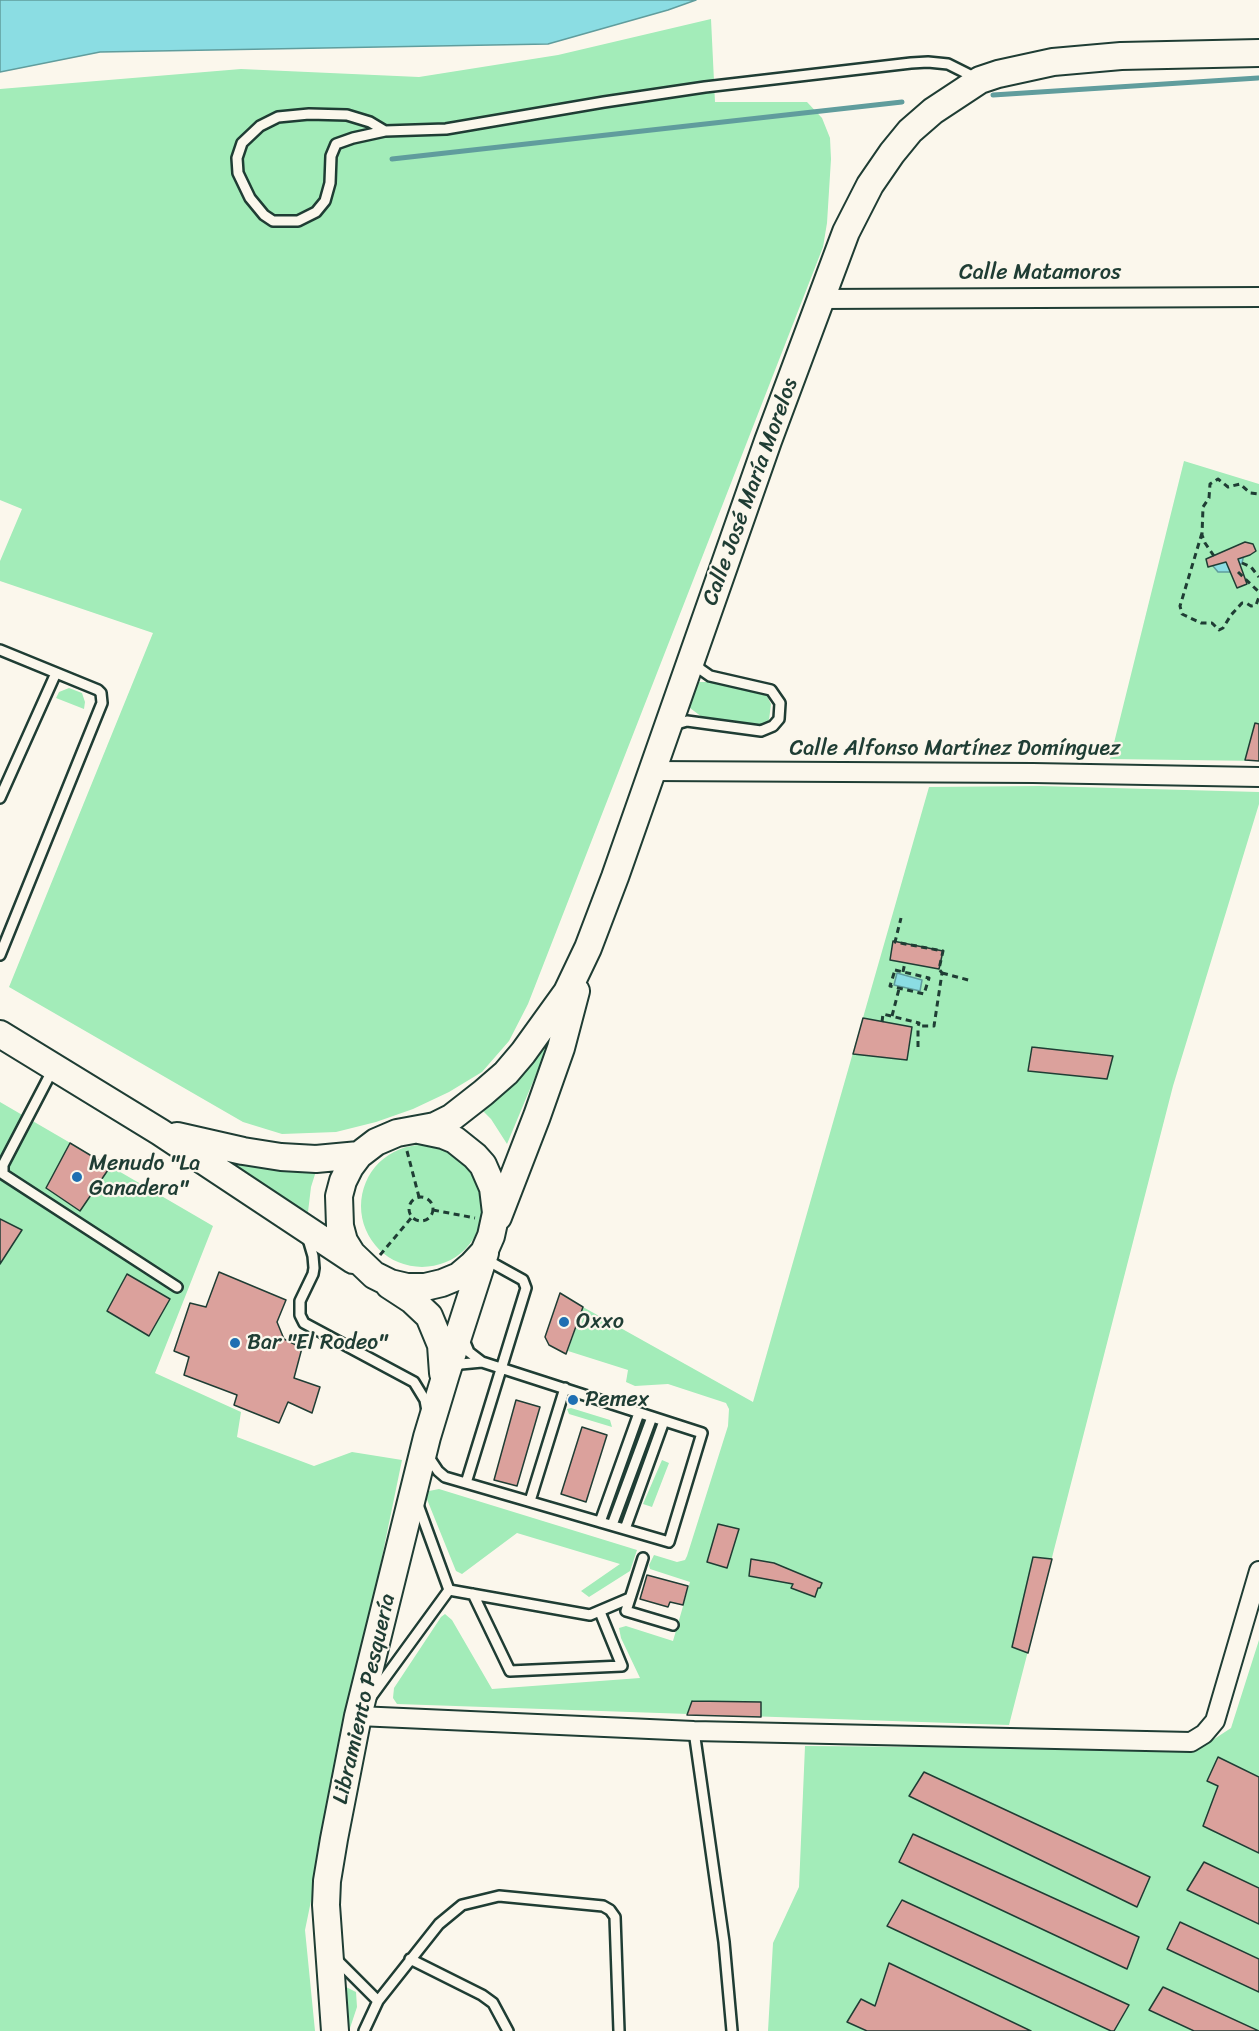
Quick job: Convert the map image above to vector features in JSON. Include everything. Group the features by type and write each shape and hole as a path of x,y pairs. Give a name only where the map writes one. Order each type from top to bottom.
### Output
{"main road":[{"name":"Calle José María Morelos","path":"588,948 846,232 870,185 892,153 921,121 980,80 998,74 1053,62 1121,56 1259,53"},
{"path":"588,948 561,1048 484,1252 459,1276 425,1287 407,1287 390,1283 368,1270 352,1254 344,1241 340,1226 339,1196 350,1167 359,1155 376,1142 435,1126 451,1118 506,1073 535,1039 567,992 588,948"},
{"path":"0,1034 159,1132 412,1299 429,1316 437,1331 444,1360 444,1381"},
{"path":"410,1131 431,1131 455,1140 475,1156 483,1165 496,1201 491,1235 444,1381"},
{"path":"159,1132 281,1157 316,1159 359,1155"},
{"name":"Libramiento Pesquería","path":"335,2031 328,1950 327,1881 358,1716 424,1485 426,1443 444,1381"}],"street":[{"name":"Calle Matamoros","path":"821,299 1259,297"},
{"name":"Calle Alfonso Martínez Domínguez","path":"651,771 1033,772 1259,777"},
{"path":"358,1716 694,1731 1191,1742 1204,1734 1215,1721 1259,1571"}],"lane":[{"path":"385,131 370,122 347,115 309,114 278,117 260,126 242,144 237,158 238,173 250,198 264,215 273,220 298,221 316,212 325,201 330,183 331,156 336,144 385,131 446,129 705,87 911,63 948,64 980,80"},
{"path":"0,650 98,690 101,693 102,703 0,955"},
{"path":"666,730 675,724 687,721 761,731 773,726 779,719 780,703 771,690 704,673 697,665 694,653"},
{"path":"0,798 56,673"},
{"path":"0,925 11,926"},
{"path":"54,1067 3,1165 3,1174 177,1287"},
{"path":"299,1224 310,1244 314,1262 313,1274 302,1293 298,1308 304,1323 414,1382 425,1400 426,1443 438,1472 449,1478 669,1542 702,1434 482,1362 473,1357 466,1347 462,1324"},
{"path":"466,1483 526,1288 523,1280 491,1235"},
{"path":"444,1381 456,1365 482,1362"},
{"path":"530,1501 565,1388"},
{"path":"600,1522 639,1413"},
{"path":"612,1525 652,1417"},
{"path":"626,1529 664,1421"},
{"path":"358,1716 449,1590 424,1485 449,1478"},
{"path":"643,1558 626,1611 673,1625"},
{"path":"449,1590 591,1615 630,1598"},
{"path":"473,1594 510,1671 622,1666 600,1612"},
{"path":"694,1731 724,1942 732,2031"},
{"path":"364,2031 378,2001 439,1924 462,1905 499,1896 603,1906 610,1910 615,1917 619,2031"},
{"path":"328,1950 378,2001"},
{"path":"410,1959 482,1995 493,2003 508,2031"}],"path":[{"path":"1238,572 1259,594 1256,605 1242,603 1219,630 1212,623 1201,623 1182,614 1180,606 1202,533 1203,506 1209,498 1209,486 1218,479 1228,487 1241,484 1251,494 1259,494"},
{"path":"1202,533 1205,543 1215,556"},
{"path":"1242,563 1251,567 1259,575"},
{"path":"900,918 895,942 943,951 939,969 942,973 934,1026 912,1030"},
{"path":"903,972 905,962"},
{"path":"895,970 903,972 928,978 924,994 890,986 895,970"},
{"path":"942,973 972,981"},
{"path":"892,1016 899,988"},
{"path":"882,1022 884,1014 919,1023 918,1047"},
{"path":"410,1131 419,1197"},
{"path":"412,1217 409,1207 412,1200 419,1197 429,1200 433,1210 491,1235"},
{"path":"412,1217 419,1220 426,1219 433,1210"},
{"path":"368,1270 412,1217"}],"green space":[{"path":"711,19 715,102 807,102 822,118 830,138 831,159 827,223 823,247 528,1004 509,1041 482,1072 449,1092 413,1109 376,1122 336,1132 282,1134 243,1122 9,987 153,633 0,581 0,561 22,509 0,500 0,89 241,69 419,77 558,55"},
{"path":"1184,461 1259,484 1259,761 1110,759"},
{"path":"712,682 766,694 771,704 769,720 759,727 702,717 690,708 686,701 692,683"},
{"path":"69,688 82,693 85,702 84,709 56,698 59,692"},
{"path":"1040,786 1259,792 1259,804 1173,1086 1009,1725 397,1704 393,1698 394,1688 445,1614 452,1620 492,1689 640,1678 621,1638 619,1628 626,1626 673,1641 690,1582 650,1569 649,1565 654,1555 677,1562 685,1560 728,1426 729,1409 726,1403 668,1384 635,1386 626,1382 628,1370 568,1351 583,1307 753,1402 929,787"},
{"path":"550,1041 507,1144 491,1119 482,1110 520,1077"},
{"path":"0,1102 213,1226 155,1373 241,1412 237,1437 314,1466 352,1452 402,1460 305,1930 315,2031 0,2031"},
{"path":"422,1145 445,1150 456,1155 465,1163 473,1172 478,1183 483,1206 478,1229 473,1240 465,1249 456,1257 445,1262 422,1267 399,1262 388,1257 379,1249 371,1240 366,1229 361,1206 366,1183 371,1172 379,1163 388,1155 399,1150"},
{"path":"208,1155 317,1168 311,1187 308,1212"},
{"path":"571,1408 610,1420 612,1427 569,1414 567,1409"},
{"path":"662,1460 669,1463 652,1507 643,1504"},
{"path":"439,1489 637,1550 630,1571 589,1597 581,1591 620,1564 517,1533 462,1574 456,1571 424,1492"},
{"path":"1259,1640 1259,2031 768,2031 773,1943 799,1887 805,1746 1199,1749 1231,1728"},
{"path":"338,1983 356,1992 357,2007 349,2031 341,2031"}],"water":[{"path":"0,0 696,0 548,44 100,52 0,72"},
{"path":"1244,554 1242,563 1231,572 1218,572 1213,566 1212,562"},
{"path":"897,973 922,980 920,991 894,985"}],"building":[{"path":"1245,542 1253,544 1256,551 1238,559 1247,584 1237,588 1226,562 1208,567 1206,559"},
{"path":"1255,723 1259,724 1259,761 1245,760"},
{"path":"893,941 943,951 939,969 890,960"},
{"path":"863,1018 912,1027 907,1060 853,1054"},
{"path":"1032,1047 1113,1056 1107,1079 1028,1071"},
{"name":"Menudo \"La Ganadera\"","path":"70,1143 110,1167 80,1211 46,1188"},
{"path":"0,1219 22,1230 0,1264"},
{"name":"Bar \"El Rodeo\"","path":"219,1272 286,1300 277,1322 284,1339 302,1348 294,1378 320,1387 312,1413 288,1402 279,1423 234,1405 237,1395 184,1375 189,1357 174,1351 190,1303 206,1307"},
{"path":"127,1274 170,1299 149,1336 107,1311"},
{"name":"Oxxo","path":"560,1293 583,1307 566,1354 549,1345 545,1337"},
{"path":"516,1400 540,1407 517,1486 494,1480"},
{"path":"582,1427 607,1435 586,1502 561,1494"},
{"path":"718,1524 739,1529 727,1568 707,1562"},
{"path":"1033,1557 1052,1559 1028,1653 1012,1647"},
{"path":"751,1559 774,1563 822,1583 815,1597 791,1588 793,1584 749,1576"},
{"path":"647,1575 688,1586 683,1605 670,1602 668,1607 640,1599"},
{"path":"692,1701 761,1702 761,1717 687,1715"},
{"path":"1218,1757 1259,1777 1259,1853 1203,1826 1218,1786 1207,1781"},
{"path":"924,1772 1150,1877 1137,1907 909,1796"},
{"path":"913,1834 1139,1937 1127,1969 899,1862"},
{"path":"1204,1862 1259,1888 1259,1924 1187,1890"},
{"path":"902,1900 1129,2005 1114,2031 1111,2031 887,1926"},
{"path":"1180,1922 1259,1959 1259,1992 1167,1949"},
{"path":"889,1963 1031,2031 867,2031 847,2022 861,1999 875,2006"},
{"path":"1163,1987 1259,2031 1194,2031 1149,2010"}],"waterway":[{"path":"993,95 1258,78"},
{"path":"392,159 902,102"}],"place":[{"name":"Menudo \"La Ganadera\"","path":"77,1177"},
{"name":"Oxxo","path":"564,1322"},
{"name":"Bar \"El Rodeo\"","path":"235,1343"},
{"name":"Pemex","path":"573,1400"}]}
